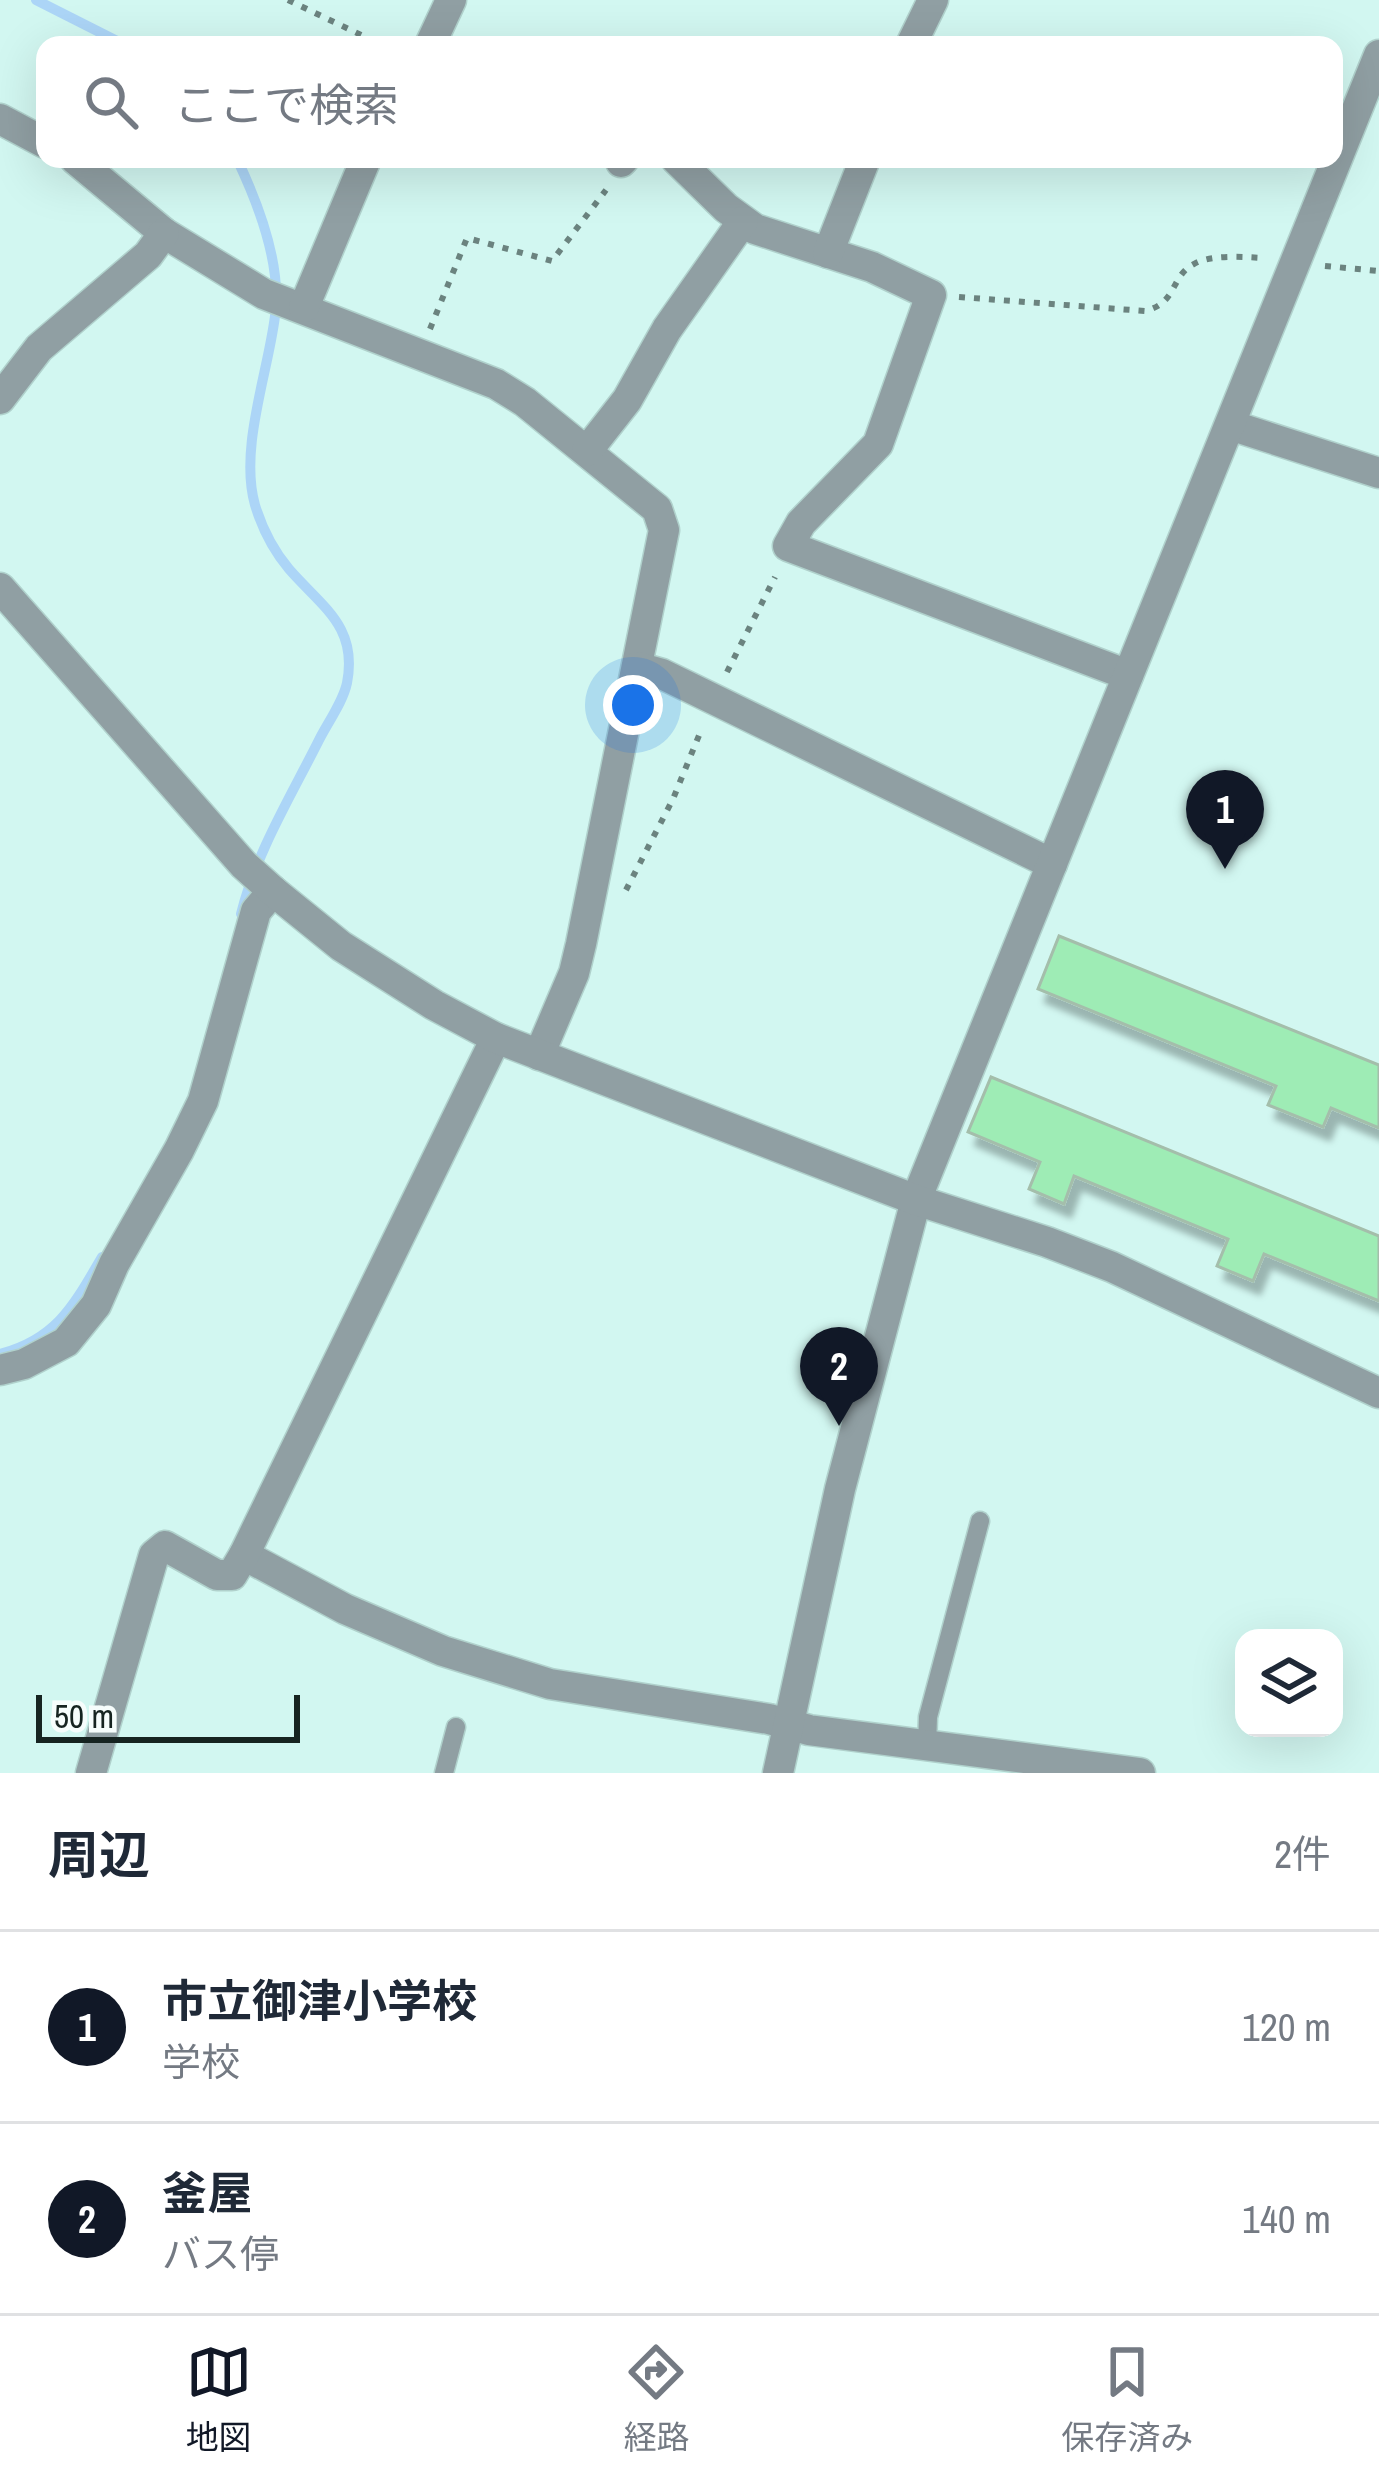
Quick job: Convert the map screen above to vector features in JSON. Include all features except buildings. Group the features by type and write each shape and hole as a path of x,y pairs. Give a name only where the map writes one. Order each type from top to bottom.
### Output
{"street":[{"path":"434,36 451,0"},
{"path":"915,36 933,0"},
{"path":"1343,145 1379,56"},
{"path":"0,118 36,137"},
{"path":"86,168 164,233 264,294 496,384 526,402 657,509 664,530 574,973 539,1054"},
{"path":"304,307 361,168"},
{"path":"685,168 754,229 872,267 932,295 878,444 801,523 788,546 1128,675"},
{"path":"828,253 861,168"},
{"path":"778,1773 840,1489 916,1200 1334,168"},
{"path":"587,451 627,400 667,329 743,220"},
{"path":"0,400 38,348 148,255 164,233"},
{"path":"1230,424 1379,473"},
{"path":"0,588 244,865 341,946 434,1005 496,1038 916,1200 1112,1267 1379,1393"},
{"path":"638,667 662,674 1052,864"},
{"path":"0,1370 24,1364 66,1342 96,1305 202,1101 256,911 273,891"},
{"path":"91,1773 154,1555 165,1546 218,1575 232,1575 496,1038"},
{"path":"244,1555 345,1610 443,1651 550,1684 927,1747 1141,1773"}],"lane":[{"path":"927,1747 928,1717 980,1521"},
{"path":"444,1773 456,1727"}],"path":[{"path":"288,0 363,36"},
{"path":"420,354 467,238 552,261 619,168"},
{"path":"932,295 1145,310 1169,298 1197,261 1248,257 1379,271"},
{"path":"625,892 673,799 714,699 788,546"}],"waterway":[{"path":"36,0 107,36"},
{"path":"241,168 267,236 276,296 252,436 255,505 278,554 342,632 349,663 342,697 265,847 241,914"},
{"path":"0,1354 36,1339 62,1318 102,1257"}],"place":[{"name":"市立御津小学校","path":"1225,869"},
{"name":"釜屋","path":"839,1426"}]}
